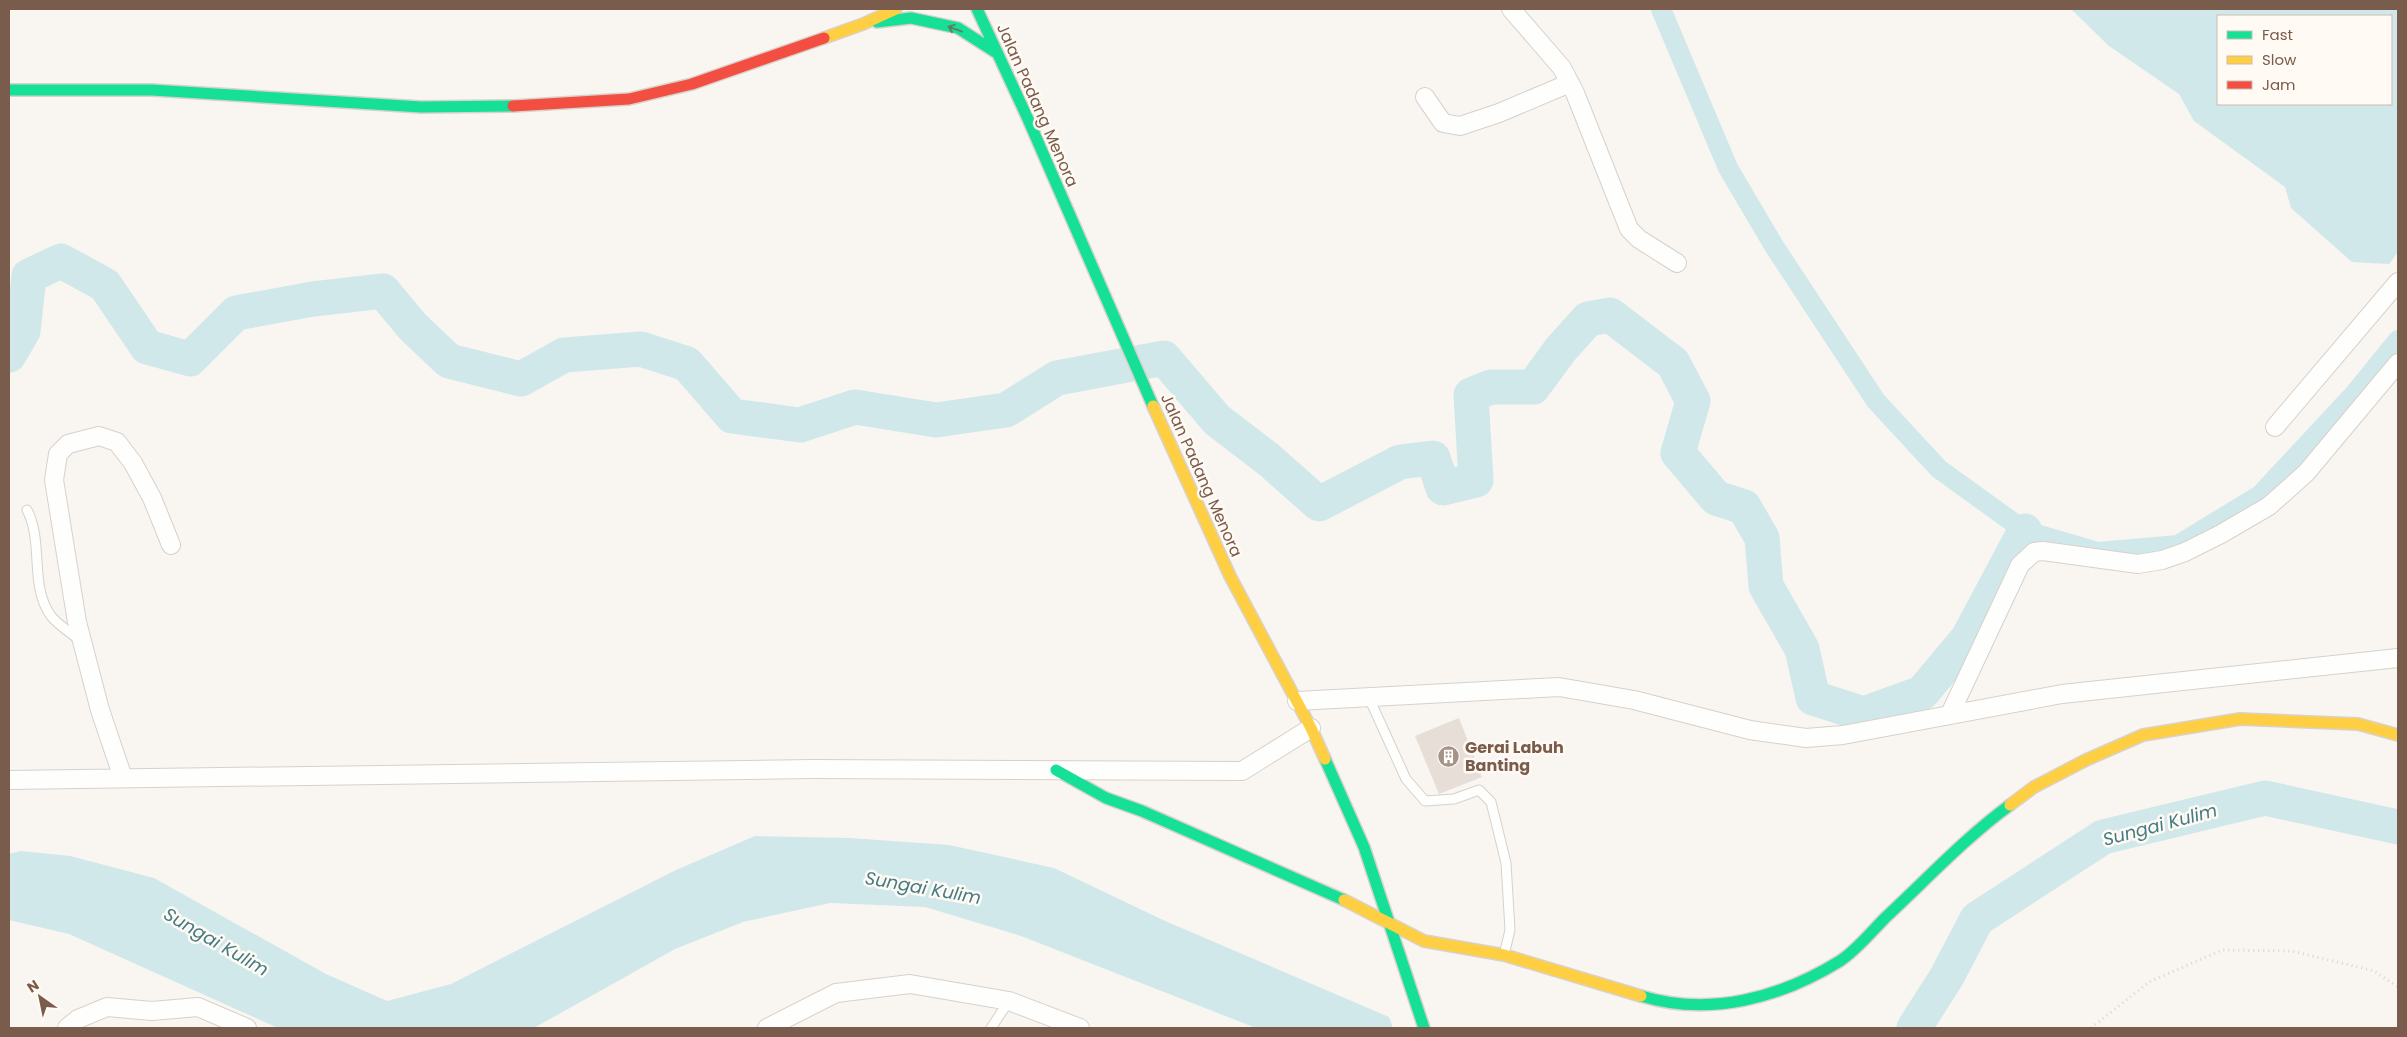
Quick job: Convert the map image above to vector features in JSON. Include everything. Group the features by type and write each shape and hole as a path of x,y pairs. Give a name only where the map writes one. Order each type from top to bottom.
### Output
{"street":[{"path":"863,24 882,9"},
{"path":"9,90 152,90 421,107 510,106 629,99 692,84 863,24 896,9"},
{"name":"Jalan Padang Menora","path":"977,9 1028,120 1151,404 1230,576 1311,728 1364,847 1424,1028"},
{"path":"1511,9 1551,53 1570,83 1629,229 1639,239 1678,263"},
{"path":"863,24 911,18 958,28 997,53"},
{"path":"1425,97 1444,123 1460,126 1504,111 1570,83"},
{"path":"2275,427 2398,282"},
{"path":"1950,714 2020,565 2034,552 2043,550 2138,564 2162,560 2185,552 2221,534 2269,506 2306,473 2398,363"},
{"path":"123,778 100,710 82,642 54,480 58,454 68,444 99,436 117,442 134,463 152,498 171,545"},
{"path":"1297,701 1559,687 1634,700 1750,730 1806,738 1843,735 2062,694 2398,658"},
{"path":"1056,770 1106,798 1142,811 1387,920 1424,941 1504,955 1665,1003 1716,1006 1779,992 1841,960 1983,825 2034,787 2086,760 2143,735 2240,719 2358,724 2398,735"},
{"path":"9,780 811,769 1242,771 1311,728"},
{"path":"767,1028 836,993 910,984 1009,1001 1080,1028"},
{"path":"67,1028 78,1019 107,1007 152,1011 198,1007 247,1028"}],"lane":[{"path":"27,510 31,517 37,548 41,591 51,616 82,642"},
{"path":"1369,698 1406,779 1425,801 1454,799 1479,790 1491,802 1506,863 1510,930 1504,955"},
{"path":"991,1028 1009,1001"}],"path":[{"path":"2091,1028 2149,982 2222,950 2292,951 2374,971 2398,987"}],"water":[{"path":"2071,9 2398,9 2398,252 2389,264 2352,262 2291,208 2285,187 2194,121 2179,94 2109,46"},
{"path":"755,836 850,838 949,845 1054,868 1163,920 1389,1017 1393,1028 1256,1028 1021,936 925,907 830,903 743,922 675,949 534,1028 278,1028 69,934 9,920 9,854 21,851 70,856 154,878 326,974 387,1001 451,984 676,870"}],"building":[{"name":"Gerai Labuh Banting","path":"1459,718 1482,777 1439,794 1415,736"}],"waterway":[{"path":"1661,9 1728,168 1774,246 1876,401 1939,469 2025,531 2098,552 2178,545 2260,495 2355,393 2398,340"},
{"path":"9,355 23,331 29,276 61,261 105,285 147,347 190,359 236,313 313,299 383,291 413,327 449,361 521,379 564,355 641,349 687,364 732,416 800,425 855,407 936,420 1006,410 1057,378 1164,358 1217,420 1268,459 1319,504 1400,462 1433,458 1443,488 1476,480 1471,395 1491,387 1533,387 1561,349 1588,319 1610,315 1673,363 1693,401 1678,453 1716,498 1744,507 1762,538 1766,586 1802,649 1813,698 1864,714 1922,693 1968,638 2025,531"},
{"name":"Sungai Kulim","path":"1914,1028 1946,978 1977,919 2103,837 2265,798 2398,827"}],"traffic: fast":[{"path":"977,9 1028,119 1153,406"},
{"path":"877,22 911,18 958,28 997,53"},
{"path":"9,90 152,90 421,107 513,106"},
{"path":"1325,759 1364,847 1424,1028"},
{"path":"1056,770 1106,798 1142,811 1344,900"},
{"path":"1641,996 1693,1005 1718,1004 1769,994 1817,974 1840,961 1852,951 1946,859 2010,805"}],"traffic: slow":[{"path":"824,38 863,24 896,9"},
{"path":"1153,406 1230,576 1311,728 1325,759"},
{"path":"2010,805 2034,787 2086,760 2143,735 2240,719 2358,724 2398,735"},
{"path":"1344,900 1424,941 1504,955 1641,996"}],"traffic: jam":[{"path":"513,106 629,99 692,84 824,38"}],"place":[{"name":"Gerai Labuh Banting","path":"1449,756"}]}
